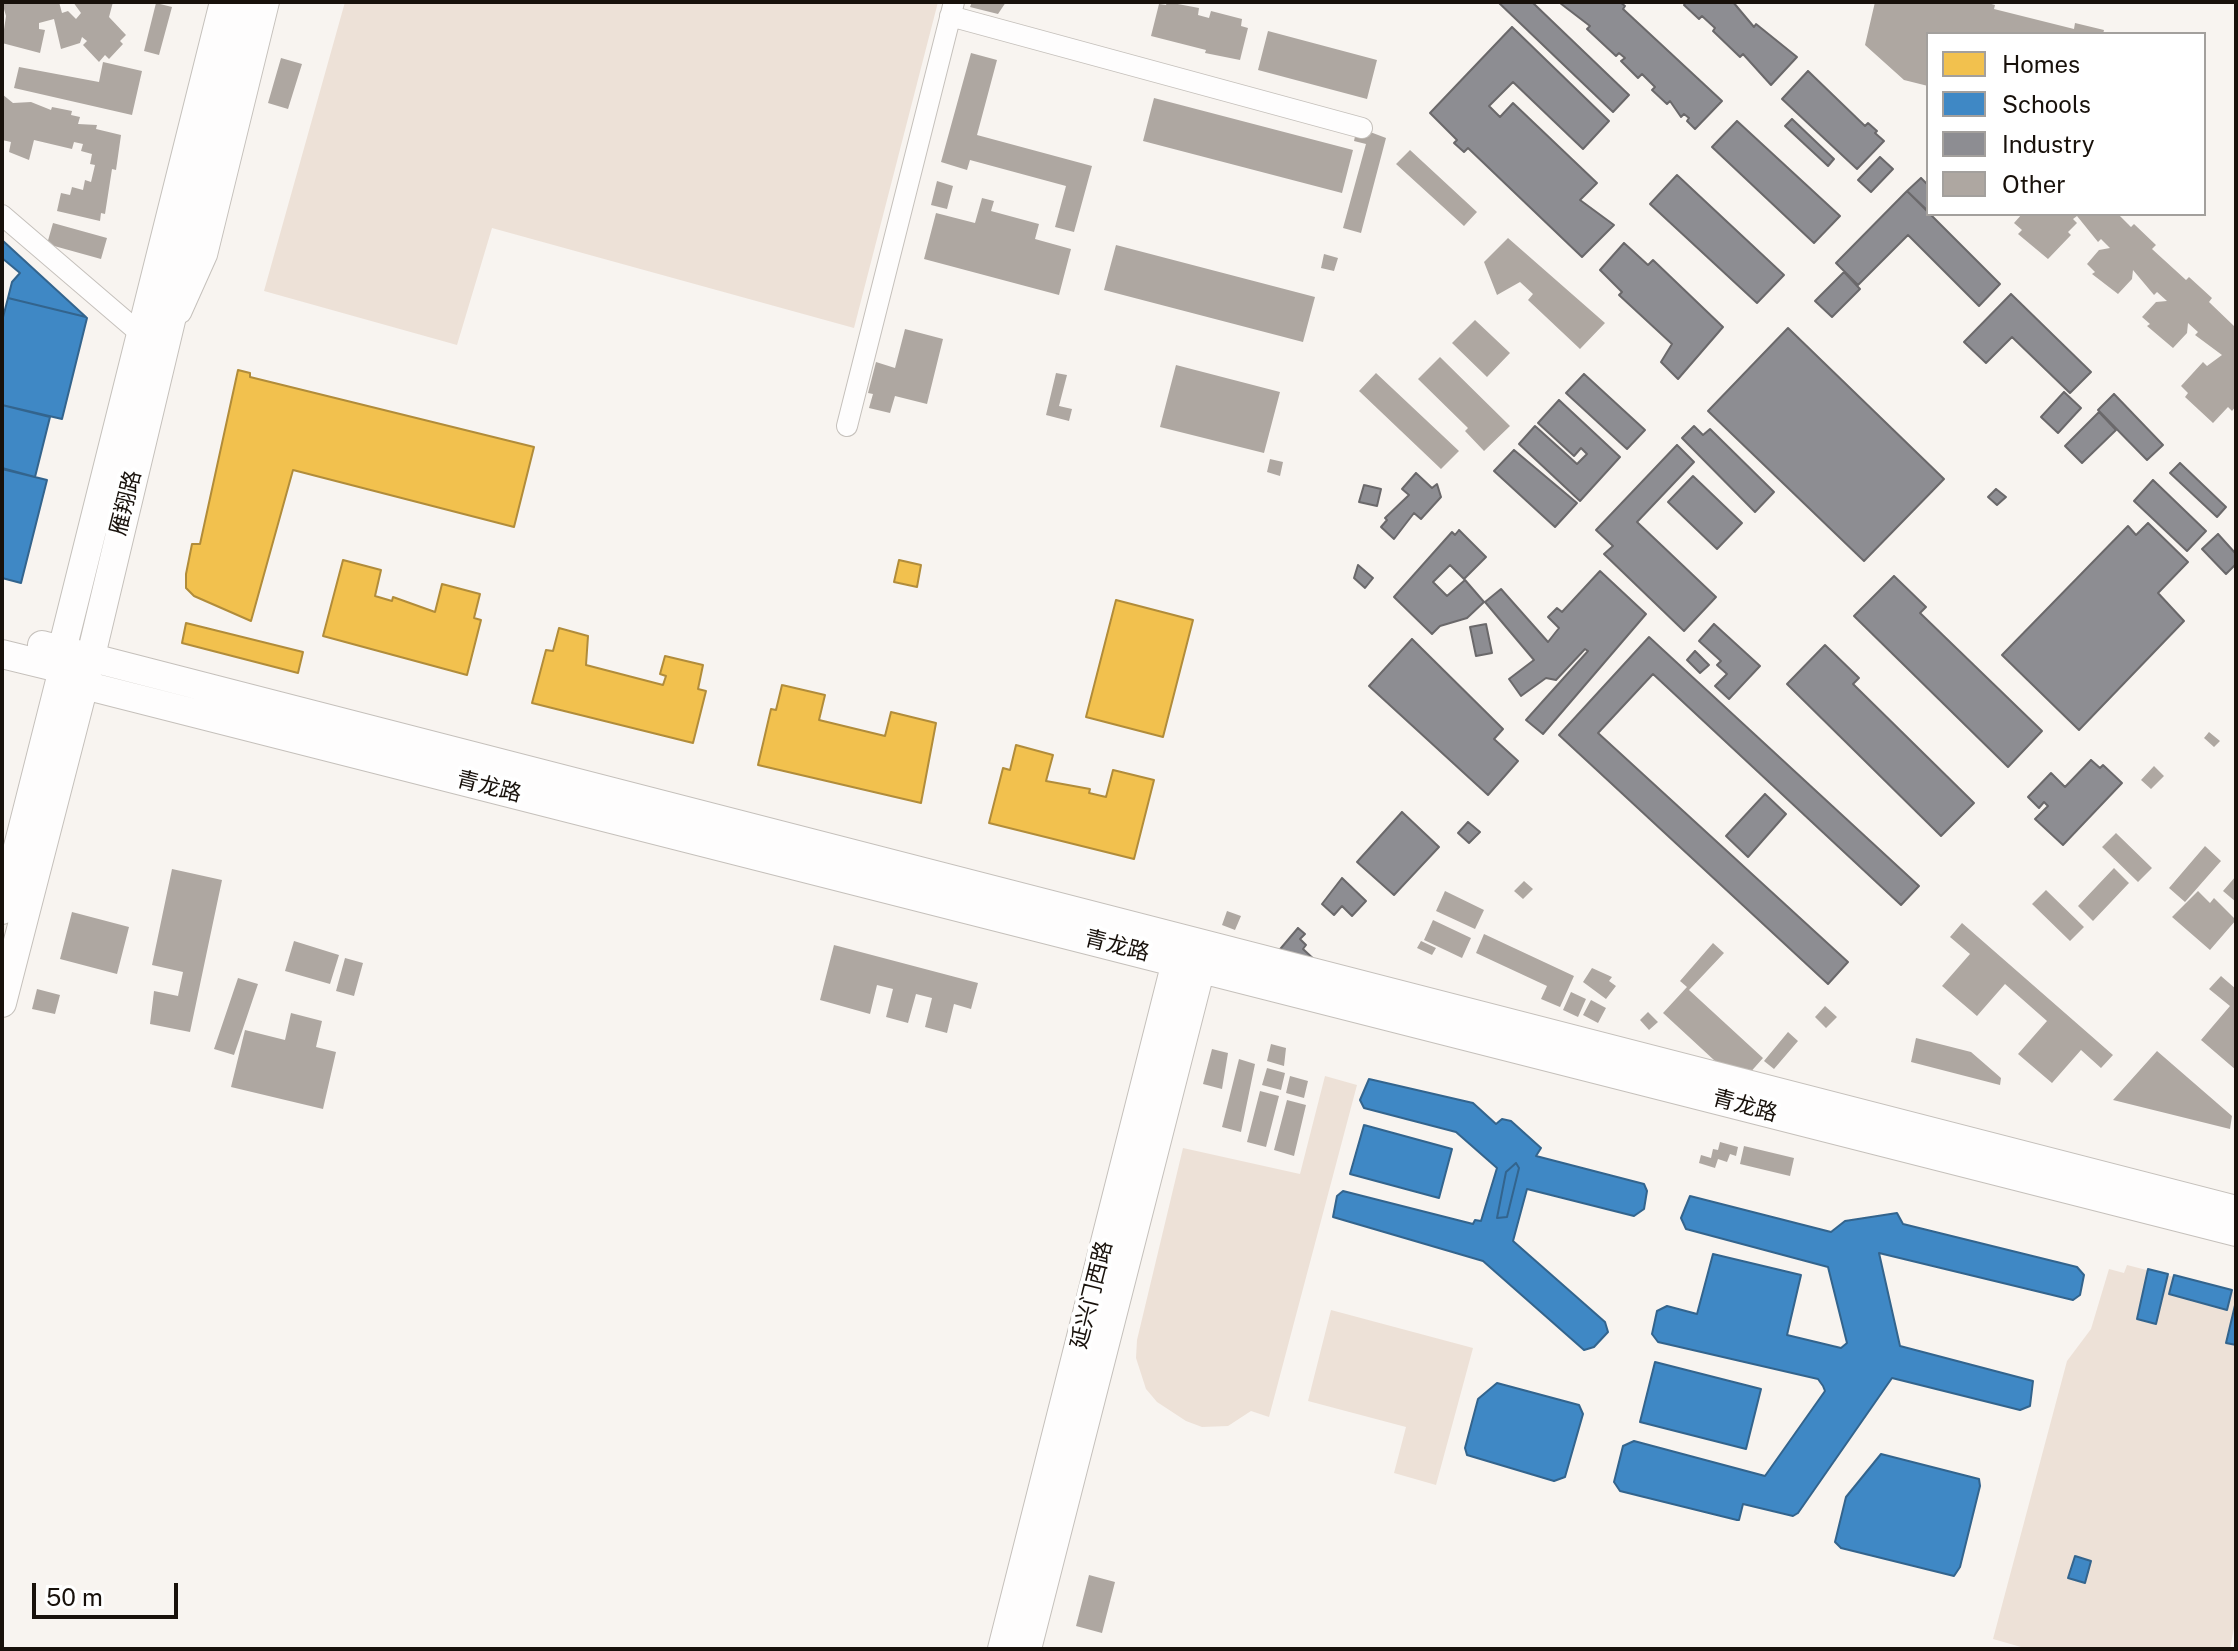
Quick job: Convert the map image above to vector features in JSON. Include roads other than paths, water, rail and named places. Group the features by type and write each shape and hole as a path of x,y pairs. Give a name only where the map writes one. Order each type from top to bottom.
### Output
{"street":[{"name":"雁翔路","path":"154,340 224,2"},
{"name":"雁翔路","path":"2,1003 74,666 154,340 247,2"},
{"path":"2,215 154,340 207,255 269,2"},
{"path":"847,426 952,9 1362,128"},
{"name":"青龙路","path":"2,635 74,666"},
{"name":"青龙路","path":"2,654 74,666 1191,954 2236,1232"},
{"name":"雁翔路","path":"2,910 74,666"},
{"name":"青龙路","path":"1191,954 2236,1210"},
{"name":"延兴门西路","path":"1002,1649 1191,954"},
{"name":"延兴门西路","path":"1027,1649 1191,954"}]}
